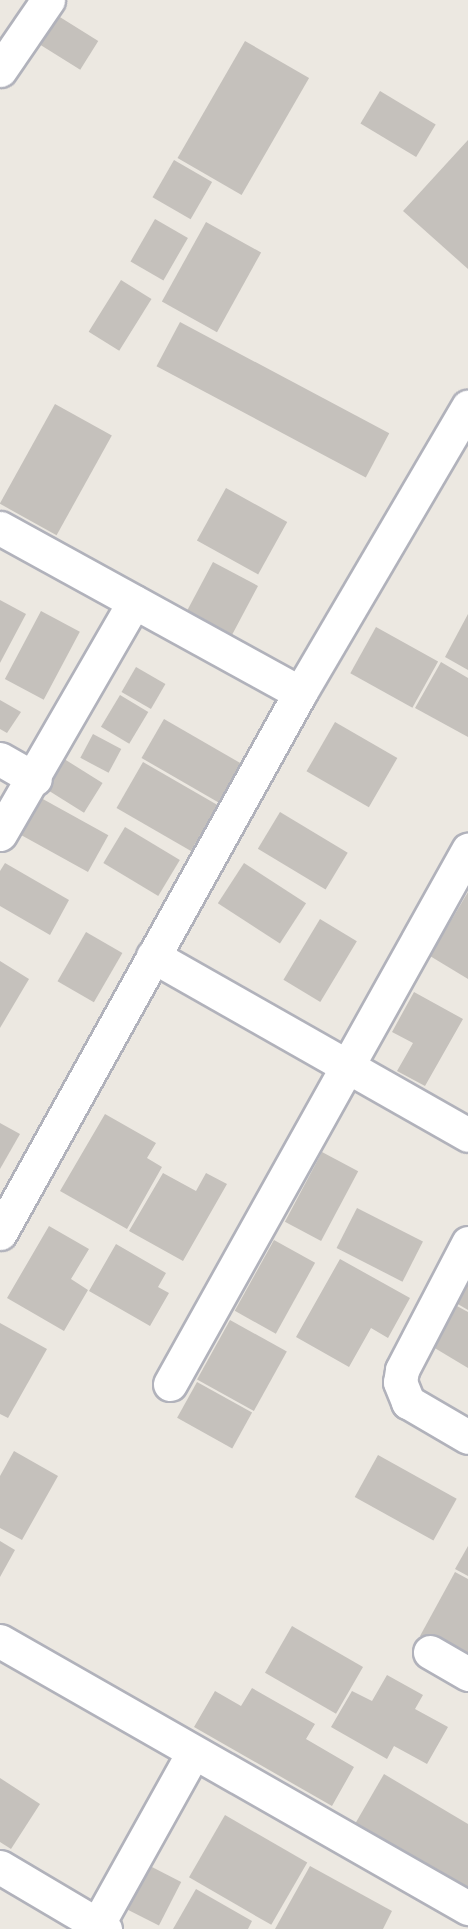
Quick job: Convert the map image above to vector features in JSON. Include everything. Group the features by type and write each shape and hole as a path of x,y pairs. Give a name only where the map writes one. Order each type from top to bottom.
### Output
{"street":[{"path":"0,70 48,0"},
{"path":"0,1233 300,693 468,407"},
{"path":"0,528 300,693"},
{"path":"0,834 34,779 134,602"},
{"path":"0,759 34,779"},
{"path":"170,1383 350,1067 468,850"},
{"path":"153,956 468,1135"},
{"path":"468,1243 402,1370 400,1382 408,1402 468,1437"},
{"path":"0,1641 193,1753 395,1862 468,1908"},
{"path":"430,1652 468,1674"},
{"path":"0,1867 99,1928 193,1753"}],"building":[{"path":"55,14 98,41 80,70 37,43"},
{"path":"245,41 309,78 242,195 178,158"},
{"path":"380,91 436,124 416,157 360,124"},
{"path":"468,140 468,269 403,211"},
{"path":"174,160 212,182 191,219 152,197"},
{"path":"155,219 188,238 163,280 131,261"},
{"path":"206,222 261,253 217,332 162,302"},
{"path":"121,280 152,299 119,351 89,332"},
{"path":"180,322 389,433 366,477 157,366"},
{"path":"55,404 112,436 57,535 0,504"},
{"path":"226,488 287,522 258,574 197,540"},
{"path":"213,562 258,586 227,644 182,620"},
{"path":"0,600 26,614 0,663"},
{"path":"41,611 80,632 44,700 5,679"},
{"path":"468,614 468,670 445,657"},
{"path":"376,627 438,661 412,708 350,673"},
{"path":"441,662 468,678 468,737 415,708"},
{"path":"136,667 165,684 151,709 122,692"},
{"path":"120,695 148,712 129,744 101,727"},
{"path":"0,700 21,712 7,733 0,729"},
{"path":"164,719 243,764 220,803 142,758"},
{"path":"335,722 397,758 369,807 306,771"},
{"path":"93,734 121,749 109,773 80,758"},
{"path":"61,757 103,783 84,813 42,787"},
{"path":"143,762 217,805 191,851 116,808"},
{"path":"41,798 108,835 88,872 21,835"},
{"path":"280,812 348,853 326,890 258,849"},
{"path":"125,827 180,860 158,896 103,863"},
{"path":"5,863 69,900 50,935 0,906 0,871"},
{"path":"244,863 306,903 280,944 218,903"},
{"path":"468,892 468,979 430,956"},
{"path":"320,919 357,941 320,1002 283,980"},
{"path":"86,932 122,953 94,1002 58,981"},
{"path":"0,961 29,979 0,1028"},
{"path":"414,992 463,1019 425,1086 397,1071 413,1043 392,1032"},
{"path":"105,1114 156,1143 147,1158 162,1167 127,1229 60,1191"},
{"path":"0,1123 20,1134 0,1169"},
{"path":"322,1152 358,1171 321,1241 285,1222"},
{"path":"163,1173 196,1191 206,1173 227,1184 183,1261 129,1231"},
{"path":"357,1208 423,1242 403,1282 337,1248"},
{"path":"49,1226 89,1249 71,1279 88,1290 64,1331 7,1298"},
{"path":"274,1240 315,1263 276,1334 235,1311"},
{"path":"116,1244 166,1273 158,1287 169,1293 150,1326 89,1291"},
{"path":"340,1259 410,1298 388,1338 371,1328 349,1367 296,1337"},
{"path":"468,1283 468,1310 456,1303"},
{"path":"457,1306 468,1312 468,1368 433,1347"},
{"path":"230,1320 287,1352 254,1411 197,1379"},
{"path":"0,1323 47,1349 8,1418 0,1414"},
{"path":"197,1382 252,1413 232,1448 177,1418"},
{"path":"14,1451 58,1476 22,1540 0,1528 0,1476"},
{"path":"378,1455 457,1499 433,1541 355,1497"},
{"path":"0,1541 15,1550 0,1577"},
{"path":"468,1546 468,1576 455,1569"},
{"path":"455,1572 468,1579 468,1663 420,1636"},
{"path":"292,1626 363,1667 336,1714 265,1673"},
{"path":"387,1675 423,1695 415,1709 448,1727 427,1764 394,1746 387,1759 331,1727 352,1691 372,1701"},
{"path":"252,1688 315,1724 306,1739 354,1767 332,1806 194,1727 215,1691 241,1706"},
{"path":"384,1774 468,1824 468,1890 355,1824"},
{"path":"0,1778 40,1804 11,1849 0,1842"},
{"path":"225,1815 307,1862 271,1925 189,1877"},
{"path":"150,1866 181,1882 159,1926 128,1910"},
{"path":"310,1866 392,1911 383,1929 275,1929"},
{"path":"196,1889 252,1921 248,1929 173,1929"}]}
